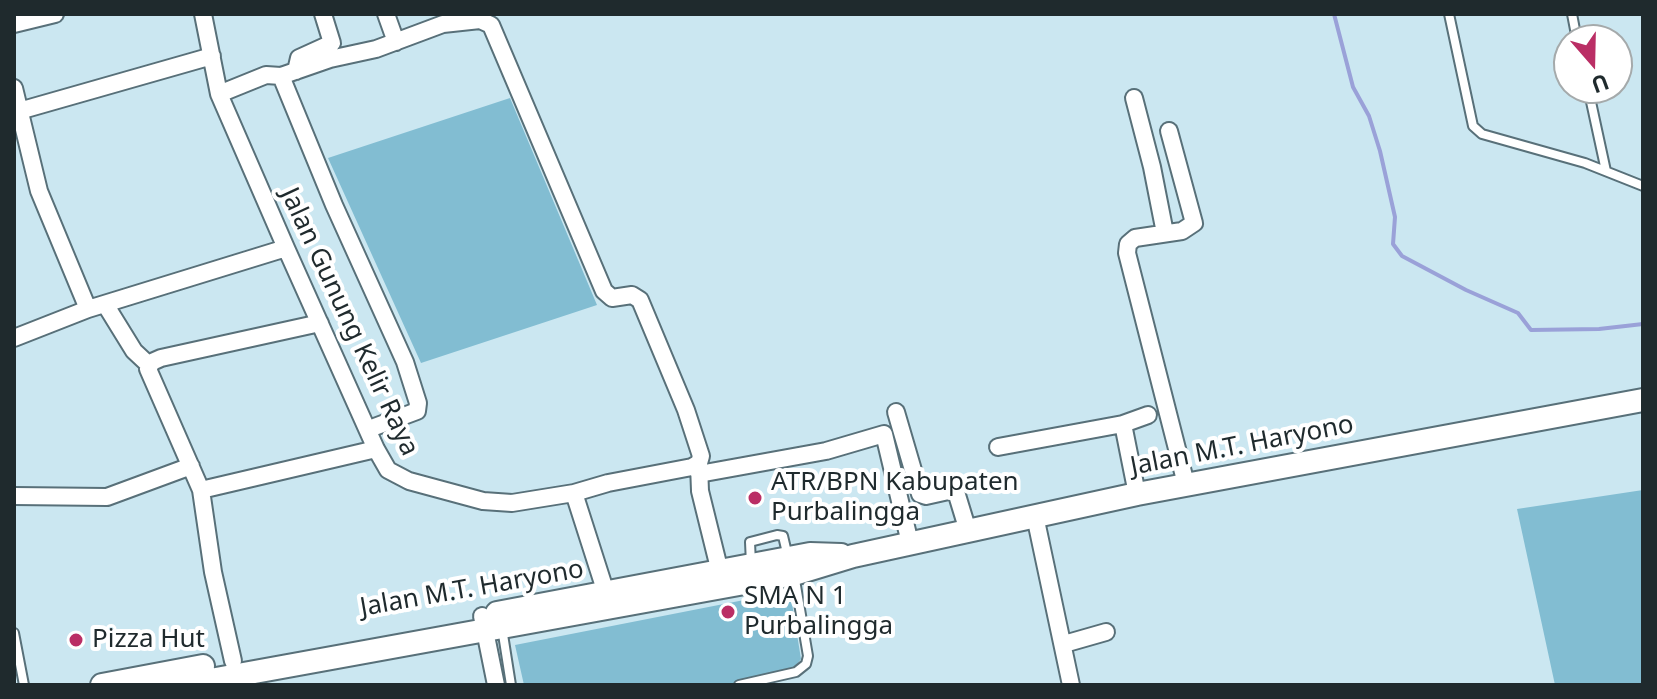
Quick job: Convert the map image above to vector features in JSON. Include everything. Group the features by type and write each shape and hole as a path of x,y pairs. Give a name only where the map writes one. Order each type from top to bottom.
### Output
{"main road":[{"name":"Jalan M.T. Haryono","path":"183,685 791,566 826,553 853,556 1186,484 1643,400"},
{"name":"Jalan M.T. Haryono","path":"102,685 233,661 490,624 606,593 751,566 791,566"}],"street":[{"path":"14,24 55,14"},
{"name":"Jalan Gunung Kelir Raya","path":"203,14 218,85 286,248 376,449 393,475 463,497 512,503 686,469 826,451 884,434 910,543"},
{"path":"323,14 332,43 301,56 293,69 334,205 394,335 418,403 417,411 369,429"},
{"path":"386,14 394,36"},
{"path":"218,85 360,54 394,36 461,21 480,20 491,25 604,291 612,298 628,295 640,300 686,410 701,456 700,491 720,572"},
{"path":"19,111 212,56"},
{"path":"14,88 36,182 88,309"},
{"path":"1134,98 1165,233"},
{"path":"1169,131 1194,223 1182,231 1131,240 1127,253 1186,484"},
{"path":"14,338 88,309 286,248"},
{"path":"105,304 134,351 149,365 149,372 201,490 213,572 233,661"},
{"path":"149,365 161,358 320,323"},
{"path":"896,412 918,491 923,496 951,490 955,492 968,531"},
{"path":"998,447 1123,424 1148,415"},
{"path":"1123,424 1137,494"},
{"path":"201,490 376,449"},
{"path":"14,496 107,497 191,466"},
{"path":"574,493 606,593"},
{"path":"1035,516 1071,685"},
{"path":"490,624 496,685"},
{"path":"1064,644 1106,632"}],"lane":[{"path":"1449,14 1473,126 1482,134 1606,171 1643,186"},
{"path":"1591,104 1606,171"},
{"path":"739,685 796,672 806,664 808,656 791,566"},
{"path":"490,624 511,685"},
{"path":"14,633 24,685"}],"shaded area":[{"path":"510,98 597,305 421,363 328,158"},
{"path":"1643,490 1643,685 1555,685 1517,509"},
{"name":"SMA N 1 Purbalingga","path":"790,591 801,659 792,671 725,685 524,685 515,645"}],"waterway":[{"path":"1334,14 1353,87 1369,116 1380,151 1395,217 1393,244 1402,256 1518,313 1531,330 1599,329 1643,324"}],"place":[{"name":"ATR/BPN Kabupaten Purbalingga","path":"755,498"},
{"name":"SMA N 1 Purbalingga","path":"728,612"},
{"name":"Pizza Hut","path":"76,640"}]}
